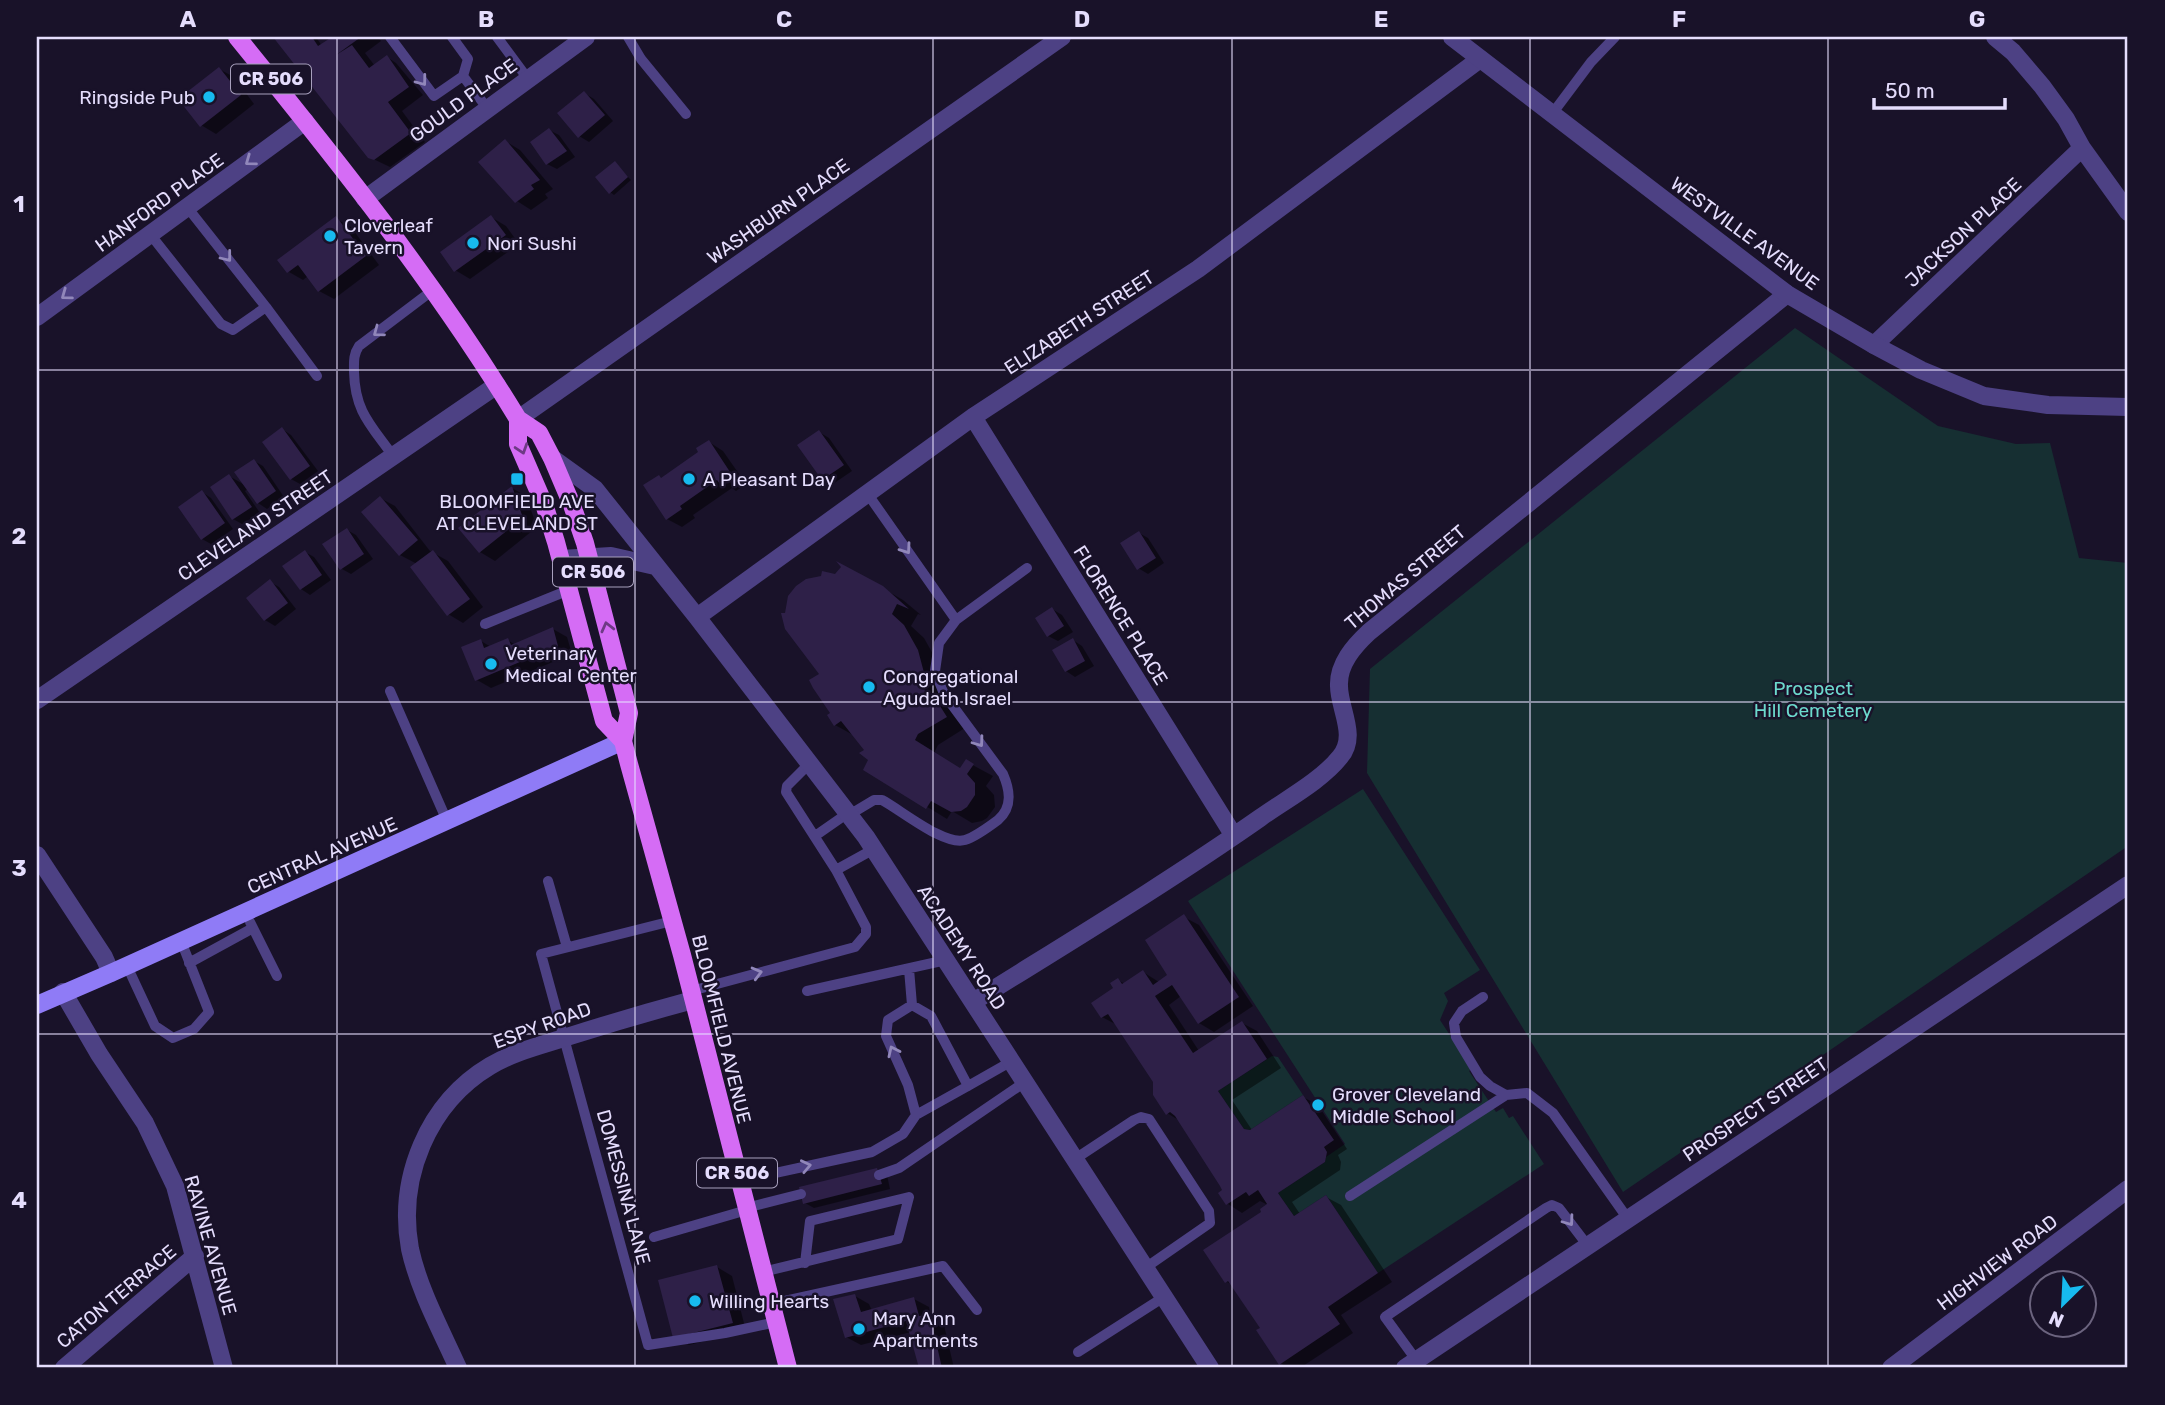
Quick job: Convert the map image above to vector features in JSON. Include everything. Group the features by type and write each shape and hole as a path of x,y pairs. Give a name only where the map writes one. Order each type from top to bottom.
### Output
{"main road":[{"name":"BLOOMFIELD AVENUE","path":"237,37 305,121 433,290 518,419 539,433 572,505 589,558 629,713 623,741 788,1368"},
{"name":"BLOOMFIELD AVENUE","path":"518,419 518,444 544,504 604,721 623,741"},
{"name":"CENTRAL AVENUE","path":"37,1004 181,942 249,920 447,821 623,741"}],"street":[{"name":"GOULD PLACE","path":"365,199 586,37"},
{"name":"WASHBURN PLACE","path":"518,419 1062,37"},
{"name":"WESTVILLE AVENUE","path":"1452,37 1787,294 1874,345 1931,374 1984,396 2048,405 2128,407"},
{"path":"1995,37 2013,52 2042,86 2128,212"},
{"name":"ELIZABETH STREET","path":"697,617 973,417 1198,269 1480,59"},
{"name":"HANFORD PLACE","path":"37,317 305,121"},
{"name":"JACKSON PLACE","path":"1874,345 2082,148"},
{"name":"THOMAS STREET","path":"974,1002 1234,836 1331,767 1346,750 1347,726 1338,685 1347,658 1362,638 1787,294"},
{"name":"CLEVELAND STREET","path":"37,700 497,385"},
{"name":"FLORENCE PLACE","path":"973,417 1234,836"},
{"name":"ACADEMY ROAD","path":"552,458 595,489 697,617 874,849 1210,1368"},
{"path":"561,559 611,556 655,566"},
{"path":"37,855 104,957 119,970"},
{"name":"PROSPECT STREET","path":"1411,1364 2128,885"},
{"name":"RAVINE AVENUE","path":"63,992 99,1054 145,1123 175,1186 224,1368"},
{"name":"ESPY ROAD","path":"458,1368 411,1253 407,1217 414,1164 438,1115 475,1076 506,1058 692,995"},
{"name":"HIGHVIEW ROAD","path":"1891,1368 2128,1189"},
{"name":"CATON TERRACE","path":"64,1368 195,1256"}],"lane":[{"path":"390,37 433,96 463,76 468,59 452,37"},
{"path":"497,37 528,79"},
{"path":"628,37 641,59 686,114"},
{"path":"1552,114 1591,62 1615,37"},
{"path":"463,76 487,108"},
{"path":"187,207 317,376"},
{"path":"150,234 226,328 233,330 266,307"},
{"path":"393,456 360,410 354,393 354,354 359,346 433,290"},
{"path":"867,493 956,620"},
{"path":"815,836 874,800 882,800 933,831 955,840 965,840 1004,814 1009,789 1003,774 944,694 935,671 939,643 956,620 1027,568"},
{"path":"485,624 569,590"},
{"path":"390,691 447,821"},
{"path":"692,995 847,950 855,947 866,934 866,927 836,870 786,792 787,786 810,763"},
{"path":"836,870 874,849"},
{"path":"548,880 567,947 672,920"},
{"path":"189,963 249,920 276,976"},
{"path":"119,970 155,1026 173,1038 194,1029 209,1013 181,942"},
{"name":"DOMESSINA LANE","path":"567,947 541,954 648,1345 776,1322"},
{"path":"807,991 946,960"},
{"path":"909,969 912,1005"},
{"path":"1483,997 1462,1011 1454,1023 1456,1037 1480,1077 1506,1095"},
{"path":"912,1005 931,1016 968,1086"},
{"path":"912,1005 888,1020 886,1036 908,1085 916,1115"},
{"path":"739,1181 872,1152 903,1134 916,1115 1012,1061"},
{"path":"879,1175 900,1168 1025,1082"},
{"path":"1350,1196 1506,1095 1527,1093 1553,1112 1628,1219"},
{"path":"1075,1159 1134,1120 1141,1117 1149,1119 1209,1211 1210,1223 1145,1268"},
{"path":"654,1237 801,1194"},
{"path":"763,1272 804,1263 898,1239 909,1197 810,1221 804,1263"},
{"path":"1411,1364 1385,1317 1546,1208 1552,1205 1559,1208 1588,1246"},
{"path":"771,1304 943,1266 977,1310"},
{"path":"1078,1352 1164,1297"}],"green space":[{"name":"Prospect Hill Cemetery","path":"1795,328 1938,426 2016,444 2050,443 2079,558 2128,563 2128,846 1623,1192 1367,773 1370,669"},
{"path":"1363,789 1480,970 1444,993 1448,1001 1440,1020 1496,1112 1503,1108 1509,1118 1513,1116 1544,1164 1378,1273 1326,1195 1294,1216 1278,1193 1325,1162 1326,1157 1345,1144 1188,901"},
{"path":"1272,1056 1278,1057 1303,1095 1250,1130 1244,1129 1218,1091"}],"building":[{"path":"273,37 312,37 318,46 332,37 361,37 336,55 352,45 369,68 387,55 409,87 388,102 411,133 374,160 368,158"},
{"name":"Ringside Pub","path":"219,67 241,95 200,127 178,99"},
{"path":"584,91 605,115 578,138 557,113"},
{"path":"549,128 567,151 546,165 530,142"},
{"path":"505,139 540,180 531,185 534,189 515,203 478,162"},
{"path":"615,161 628,177 609,194 595,177"},
{"name":"Nori Sushi","path":"491,215 506,235 454,272 440,252"},
{"name":"Cloverleaf Tavern","path":"336,216 366,256 318,292 298,265 287,273 277,260"},
{"path":"282,427 310,466 290,480 262,442"},
{"path":"819,430 844,465 822,480 797,445"},
{"name":"A Pleasant Day","path":"709,440 732,475 720,484 717,480 680,506 682,509 666,520 643,485 659,475 661,478 698,452 696,448"},
{"path":"254,459 276,491 257,504 234,472"},
{"path":"229,474 252,507 232,520 210,487"},
{"path":"512,486 523,518 479,553 458,528"},
{"path":"202,490 225,523 201,540 178,507"},
{"path":"380,496 418,540 399,556 361,512"},
{"path":"347,528 364,554 340,570 322,544"},
{"path":"1139,531 1156,558 1137,570 1120,543"},
{"path":"305,550 322,575 300,590 282,566"},
{"path":"433,550 470,599 447,616 410,567"},
{"name":"Congregational Agudath Israel","path":"836,561 883,586 909,609 897,604 892,614 904,625 918,650 927,684 923,687 929,698 933,695 947,717 918,734 915,740 960,768 966,759 974,764 967,774 975,783 975,795 961,811 951,812 931,801 926,809 863,770 868,760 859,753 864,750 841,721 834,726 827,715 830,713 809,680 819,674 785,629 781,613 785,613 788,596 796,586 806,579 821,576 822,571 835,574 841,567"},
{"path":"270,579 288,603 264,621 246,598"},
{"path":"1052,607 1064,626 1047,637 1035,618"},
{"name":"Veterinary Medical Center","path":"553,627 558,646 475,681 461,647 481,639 484,648 508,638 511,645"},
{"path":"1073,638 1085,661 1065,672 1052,650"},
{"name":"Grover Cleveland Middle School","path":"1184,914 1239,997 1198,1024 1172,985 1155,996 1193,1053 1242,1021 1267,1059 1218,1091 1244,1129 1250,1130 1303,1095 1334,1140 1324,1147 1327,1152 1325,1162 1278,1193 1294,1216 1326,1195 1378,1273 1328,1307 1340,1324 1279,1365 1256,1330 1260,1328 1203,1250 1261,1212 1260,1209 1267,1204 1258,1190 1249,1196 1246,1192 1226,1205 1218,1193 1222,1190 1220,1186 1175,1116 1170,1112 1166,1115 1153,1095 1153,1082 1108,1014 1101,1018 1091,1003 1113,988 1110,983 1118,978 1122,984 1143,970 1153,985 1167,975 1145,940"},
{"path":"877,1168 882,1184 803,1204 799,1187"},
{"name":"Willing Hearts","path":"717,1265 733,1323 673,1338 658,1280"},
{"name":"Mary Ann Apartments","path":"855,1294 861,1312 914,1297 919,1316 930,1315 942,1368 919,1368 906,1321 845,1338 833,1299"}],"place":[{"name":"Ringside Pub","path":"209,97"},
{"name":"Cloverleaf Tavern","path":"330,236"},
{"name":"Nori Sushi","path":"473,243"},
{"name":"BLOOMFIELD AVE AT CLEVELAND ST","path":"517,479"},
{"name":"A Pleasant Day","path":"689,479"},
{"name":"Veterinary Medical Center","path":"491,664"},
{"name":"Congregational Agudath Israel","path":"869,687"},
{"name":"Grover Cleveland Middle School","path":"1318,1105"},
{"name":"Willing Hearts","path":"695,1301"},
{"name":"Mary Ann Apartments","path":"859,1329"}]}
